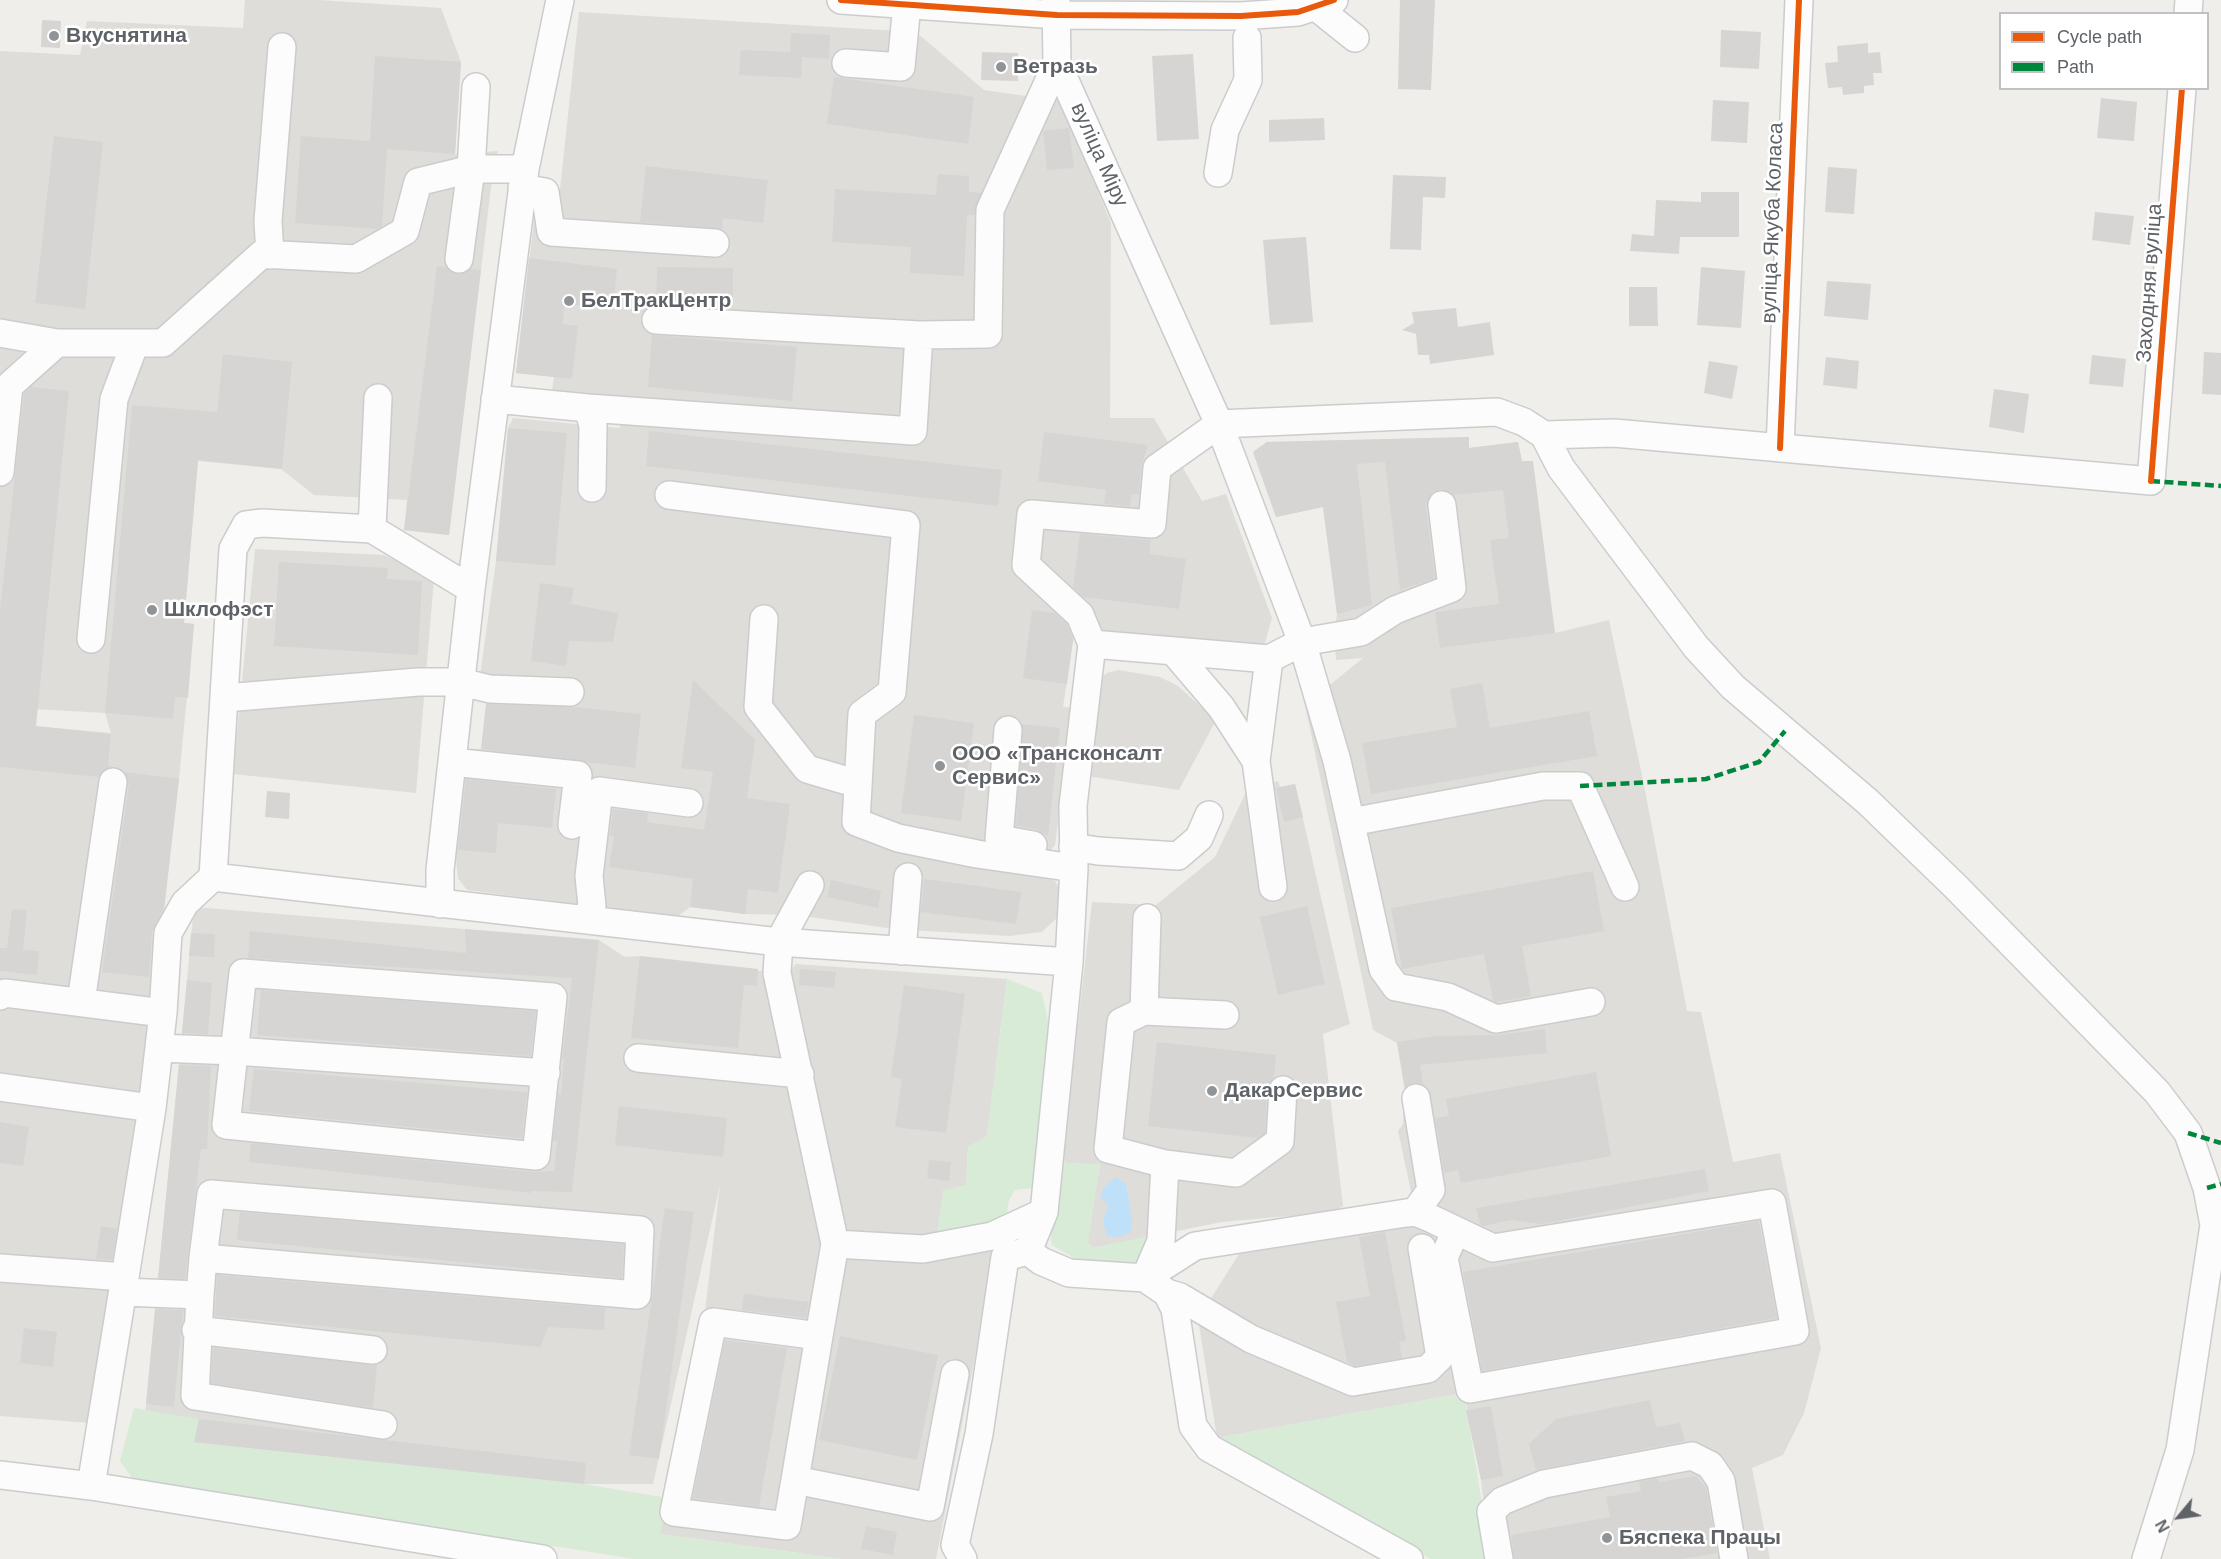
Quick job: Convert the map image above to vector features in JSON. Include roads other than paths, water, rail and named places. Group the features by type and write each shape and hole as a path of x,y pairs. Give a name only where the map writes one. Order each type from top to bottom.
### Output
{"street":[{"path":"440,904 440,870 471,589 524,178 560,0"},
{"path":"841,0 1241,16 1298,12 1325,3 1355,38"},
{"name":"вуліца Якуба Коласа","path":"1780,448 1799,0"},
{"path":"846,63 901,67 907,4"},
{"name":"вуліца Міру","path":"1056,7 1057,63 1219,424 1302,642 1337,761 1383,969 1396,987 1448,997 1496,1019 1590,1002"},
{"path":"1218,173 1225,130 1248,80 1247,38"},
{"path":"270,255 268,221 282,47"},
{"path":"656,320 919,335 988,334 990,210 1057,63"},
{"path":"459,259 471,169 476,87"},
{"name":"Заходняя вуліца","path":"1780,448 2151,481 2182,90"},
{"path":"0,333 57,343 163,343 262,254 356,259 405,231 418,182 471,169 524,178 545,192 552,232 715,243"},
{"path":"495,399 588,408 913,431 919,335"},
{"path":"0,472 9,386 57,343"},
{"path":"91,639 114,399 135,343"},
{"path":"372,529 378,398"},
{"path":"588,408 592,426 592,488"},
{"path":"1028,1251 1044,1212 1069,962 1068,860 1092,644 1080,615 1026,565 1031,514 1152,524 1157,468 1219,424 1497,412 1524,422 1544,435 1561,468 1696,647 1733,687 1868,802 1955,886 2157,1092 2188,1133 2207,1188 2214,1225 2180,1450 2146,1559"},
{"path":"1544,435 1614,433 1780,448"},
{"path":"669,495 906,525 892,692 862,714 856,822 898,838 1068,860 1098,851 1178,856 1199,838 1209,815"},
{"path":"1092,644 1269,659 1302,642 1361,632 1395,610 1452,588 1442,505"},
{"path":"91,1486 152,1108 163,1013 168,933 184,903 213,877 233,549 246,525 262,523 372,529 471,589"},
{"path":"764,620 758,707 807,770 858,784"},
{"path":"1174,652 1221,707 1256,761"},
{"path":"1269,659 1256,761 1273,887"},
{"path":"225,698 418,682 461,682 490,689 570,692"},
{"path":"1008,730 999,839 1052,848 1068,860"},
{"path":"452,762 578,775 572,825"},
{"path":"81,1002 113,782"},
{"path":"1351,822 1543,786 1580,786 1625,887"},
{"path":"586,920 592,906 589,876 598,790 689,803"},
{"path":"213,877 779,942 1069,962"},
{"path":"902,951 908,877"},
{"path":"810,885 779,942 777,973 801,1074 835,1244 787,1526 674,1512 713,1322 819,1336"},
{"path":"1144,1011 1147,918"},
{"path":"243,973 553,997 536,1156 226,1125 235,1051 243,973"},
{"path":"2,993 163,1013"},
{"path":"1225,1015 1144,1011 1121,1022 1108,1149 1165,1164 1236,1173 1280,1142 1283,1090"},
{"path":"159,1048 235,1051 546,1073"},
{"path":"638,1058 801,1074"},
{"path":"0,1086 152,1108"},
{"path":"1415,1212 1431,1190 1416,1098"},
{"path":"1145,1278 1161,1241 1165,1164"},
{"path":"203,1258 637,1295 640,1230 212,1194 203,1258 196,1330 195,1396 383,1425"},
{"path":"1145,1278 1195,1246 1415,1212 1493,1248 1772,1203 1795,1331 1470,1389 1444,1258 1455,1232"},
{"path":"835,1244 923,1249 992,1236 1044,1212"},
{"path":"1028,1251 1041,1261 1069,1273 1145,1278 1167,1293 1180,1297 1251,1339 1353,1382 1428,1369 1440,1357 1422,1248"},
{"path":"963,1559 955,1545 979,1434 1005,1257 1028,1251"},
{"path":"0,1268 200,1295"},
{"path":"1167,1293 1175,1309 1193,1426 1209,1448 1409,1559"},
{"path":"196,1330 373,1350"},
{"path":"795,1479 930,1507 955,1374"},
{"path":"1499,1559 1491,1512 1502,1502 1544,1484 1692,1456 1710,1465 1721,1481 1734,1559"},
{"path":"0,1475 91,1486 543,1559"}],"water":[{"path":"1115,1177 1126,1184 1132,1222 1130,1232 1120,1237 1107,1236 1103,1221 1109,1205 1100,1197 1104,1188"}],"place":[{"name":"Вкуснятина","path":"54,36"},
{"name":"Ветразь","path":"1001,67"},
{"name":"БелТракЦентр","path":"569,301"},
{"name":"Шклофэст","path":"152,610"},
{"name":"ООО «Трансконсалт Сервис»","path":"940,766"},
{"name":"ДакарСервис","path":"1212,1091"},
{"name":"Бяспека Працы","path":"1607,1538"}]}
